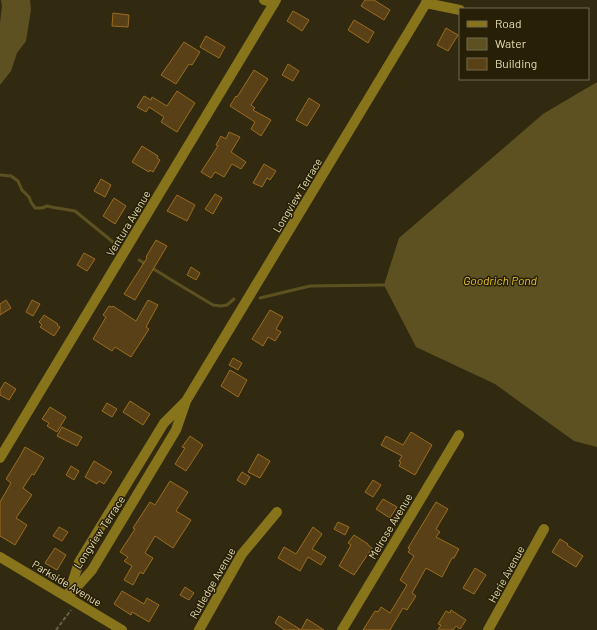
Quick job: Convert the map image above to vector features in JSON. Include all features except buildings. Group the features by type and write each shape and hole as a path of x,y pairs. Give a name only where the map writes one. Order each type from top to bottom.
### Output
{"street":[{"path":"264,0 275,1"},
{"name":"Ventura Avenue","path":"0,458 275,1"},
{"path":"427,1 459,10"},
{"name":"Longview Terrace","path":"68,597 92,570 176,430 186,401 427,1"},
{"name":"Longview Terrace","path":"68,597 79,562 164,423 186,401"},
{"name":"Melrose Avenue","path":"342,630 459,435"},
{"name":"Rutledge Avenue","path":"199,630 242,554 277,512"},
{"name":"Herie Avenue","path":"488,630 544,529"},
{"name":"Parkside Avenue","path":"0,557 122,630"}],"path":[{"path":"56,630 77,602"}],"water":[{"path":"1,0 30,0 31,10 26,41 17,53 11,71 0,85 0,23 2,6"},
{"name":"Goodrich Pond","path":"597,82 597,447 574,441 495,384 416,347 384,285 399,238 543,114"}],"waterway":[{"path":"0,175 11,176 18,181 22,190 29,197 35,208 47,206 75,211 113,242"},
{"path":"139,260 213,305 227,305 234,299"},
{"path":"260,298 310,286 384,285"}]}
